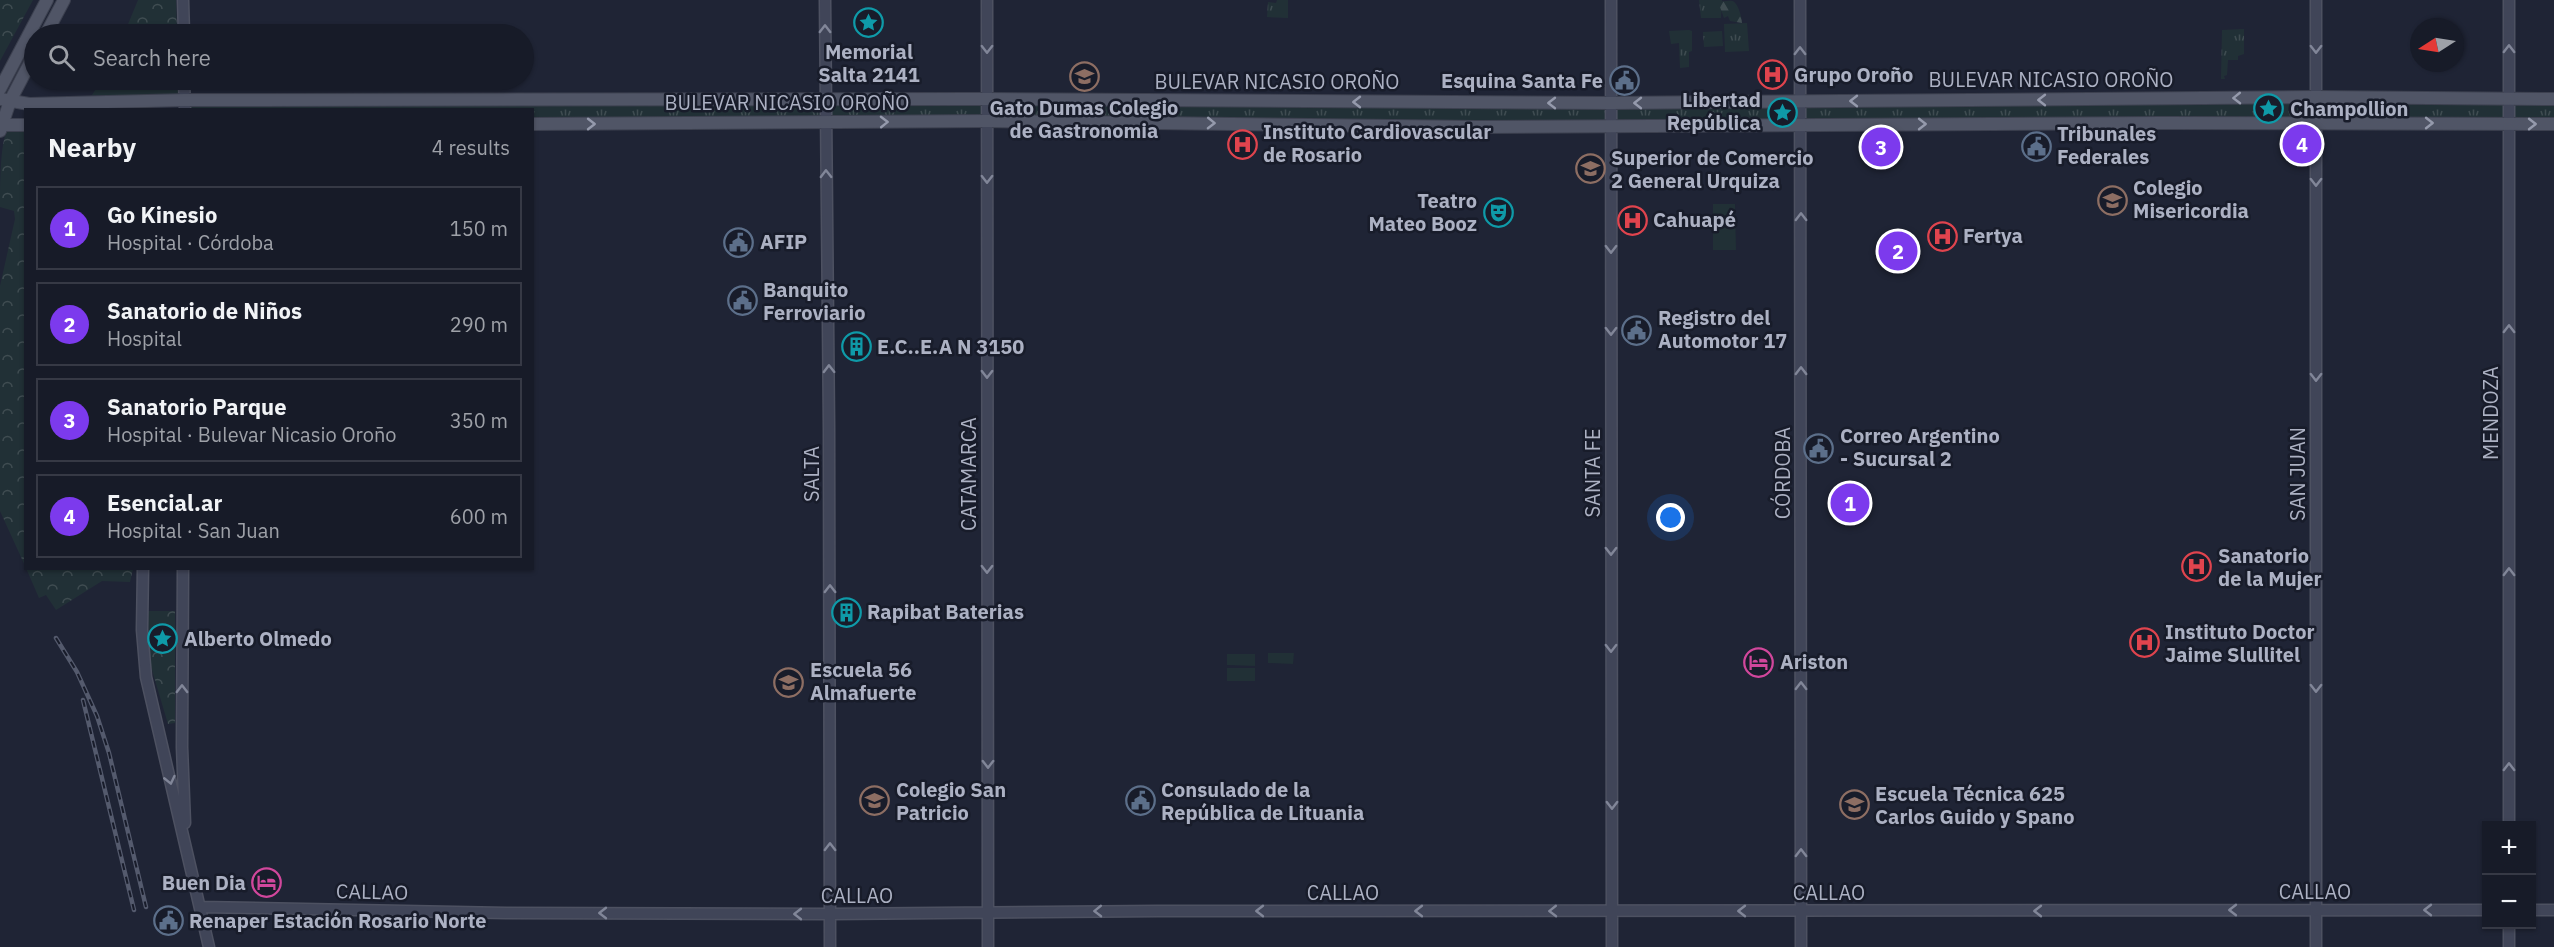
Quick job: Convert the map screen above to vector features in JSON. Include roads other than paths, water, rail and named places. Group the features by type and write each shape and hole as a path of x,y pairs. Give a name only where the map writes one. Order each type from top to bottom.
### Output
{"main road":[{"path":"34,24 47,0"},
{"path":"51,24 64,0"},
{"path":"183,0 184,24"},
{"name":"SALTA","path":"825,0 830,428 830,947"},
{"name":"CATAMARCA","path":"987,0 988,947"},
{"name":"SANTA FE","path":"1611,0 1612,947"},
{"name":"CÓRDOBA","path":"1800,0 1801,947"},
{"name":"SAN JUAN","path":"2316,0 2316,947"},
{"name":"MENDOZA","path":"2509,0 2509,821"},
{"path":"0,89 24,44"},
{"path":"24,71 5,100 1,128 24,125"},
{"path":"184,90 185,105"},
{"name":"BULEVAR NICASIO OROÑO","path":"5,100 29,104 185,105 987,99 1611,103 2316,97 2554,99"},
{"name":"BULEVAR NICASIO OROÑO","path":"534,124 987,121 1611,127 1800,124 2554,124"},
{"path":"143,570 142,630 146,677 209,947"},
{"path":"183,570 182,747 185,849"},
{"name":"CALLAO","path":"200,907 506,913 830,914 1612,910 2482,910"},
{"path":"2536,910 2554,910"},
{"path":"2509,929 2509,947"}],"railway":[{"path":"56,638 77,672 97,716 109,753 146,907"},
{"path":"83,700 134,910"}],"place":[{"name":"Memorial Salta 2141","path":"869,22"},
{"name":"Grupo Oroño","path":"1773,75"},
{"name":"Gato Dumas Colegio de Gastronomia","path":"1084,77"},
{"name":"Esquina Santa Fe","path":"1624,81"},
{"name":"Champollion","path":"2269,109"},
{"name":"Libertad República","path":"1782,112"},
{"name":"Instituto Cardiovascular de Rosario","path":"1242,144"},
{"name":"Esencial.ar","path":"2302,144"},
{"name":"Tribunales Federales","path":"2036,146"},
{"name":"Sanatorio Parque","path":"1881,147"},
{"name":"Superior de Comercio 2 General Urquiza","path":"1590,169"},
{"name":"Colegio Misericordia","path":"2112,200"},
{"name":"Teatro Mateo Booz","path":"1498,212"},
{"name":"Cahuapé","path":"1632,220"},
{"name":"Fertya","path":"1942,236"},
{"name":"AFIP","path":"739,242"},
{"name":"Sanatorio de Niños","path":"1898,251"},
{"name":"Banquito Ferroviario","path":"742,301"},
{"name":"Registro del Automotor 17","path":"1637,330"},
{"name":"E.C..E.A N 3150","path":"856,347"},
{"name":"Correo Argentino - Sucursal 2","path":"1819,448"},
{"name":"Go Kinesio","path":"1850,503"},
{"name":"Sanatorio de la Mujer","path":"2197,567"},
{"name":"Rapibat Baterias","path":"846,612"},
{"name":"Alberto Olmedo","path":"163,639"},
{"name":"Instituto Doctor Jaime Slullitel","path":"2144,643"},
{"name":"Ariston","path":"1759,662"},
{"name":"Escuela 56 Almafuerte","path":"789,682"},
{"name":"Colegio San Patricio","path":"875,801"},
{"name":"Consulado de la República de Lituania","path":"1140,801"},
{"name":"Escuela Técnica 625 Carlos Guido y Spano","path":"1854,805"},
{"name":"Buen Dia","path":"267,883"},
{"name":"Renaper Estación Rosario Norte","path":"168,921"}]}
